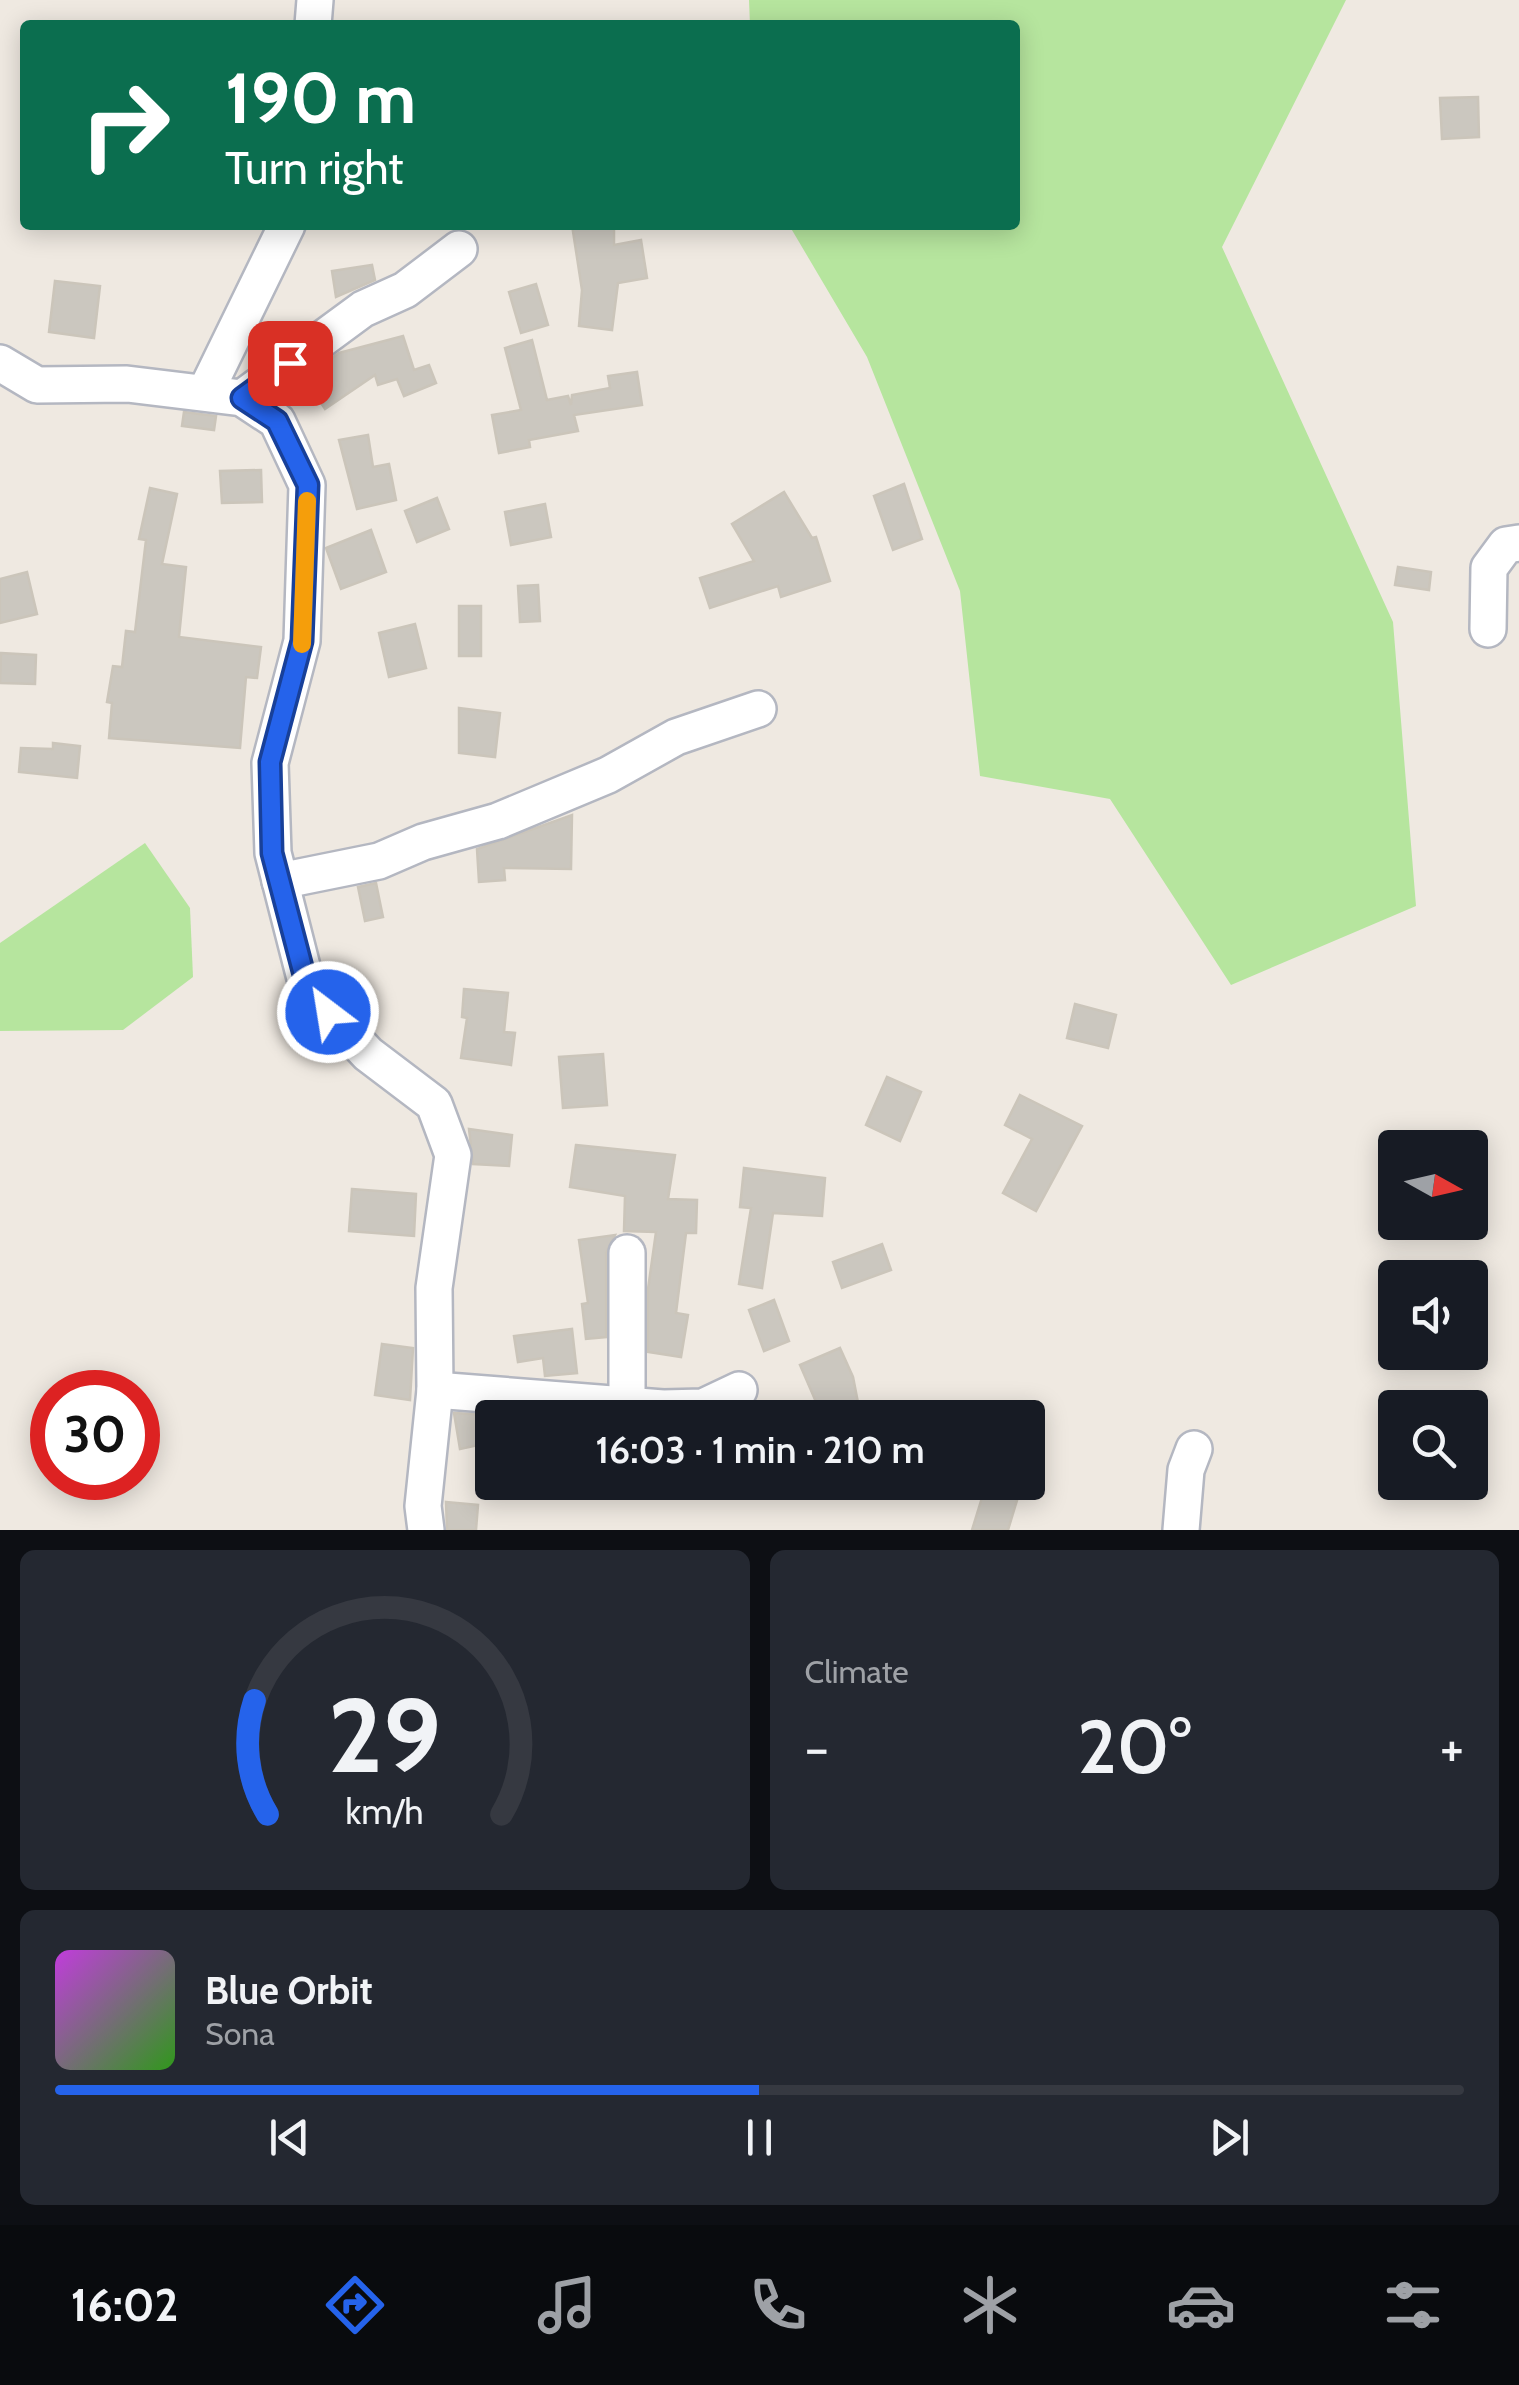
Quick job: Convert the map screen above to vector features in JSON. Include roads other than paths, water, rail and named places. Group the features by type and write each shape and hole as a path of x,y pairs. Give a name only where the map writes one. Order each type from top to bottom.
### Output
{"street":[{"path":"206,391 285,230"},
{"path":"242,398 363,309 405,290 458,249"},
{"path":"0,363 37,385 126,384 242,398 277,421 308,485 302,641 270,762 272,853 308,990 368,1054 434,1104 453,1156 434,1288 435,1390 423,1506 426,1530"},
{"path":"1488,628 1489,568 1506,544 1519,544"},
{"path":"280,880 379,861 423,842 498,821 608,775 676,737 758,710"},
{"path":"627,1253 627,1400"},
{"path":"435,1390 555,1400"},
{"path":"719,1400 739,1390"},
{"path":"1181,1530 1186,1470 1194,1449"}]}
